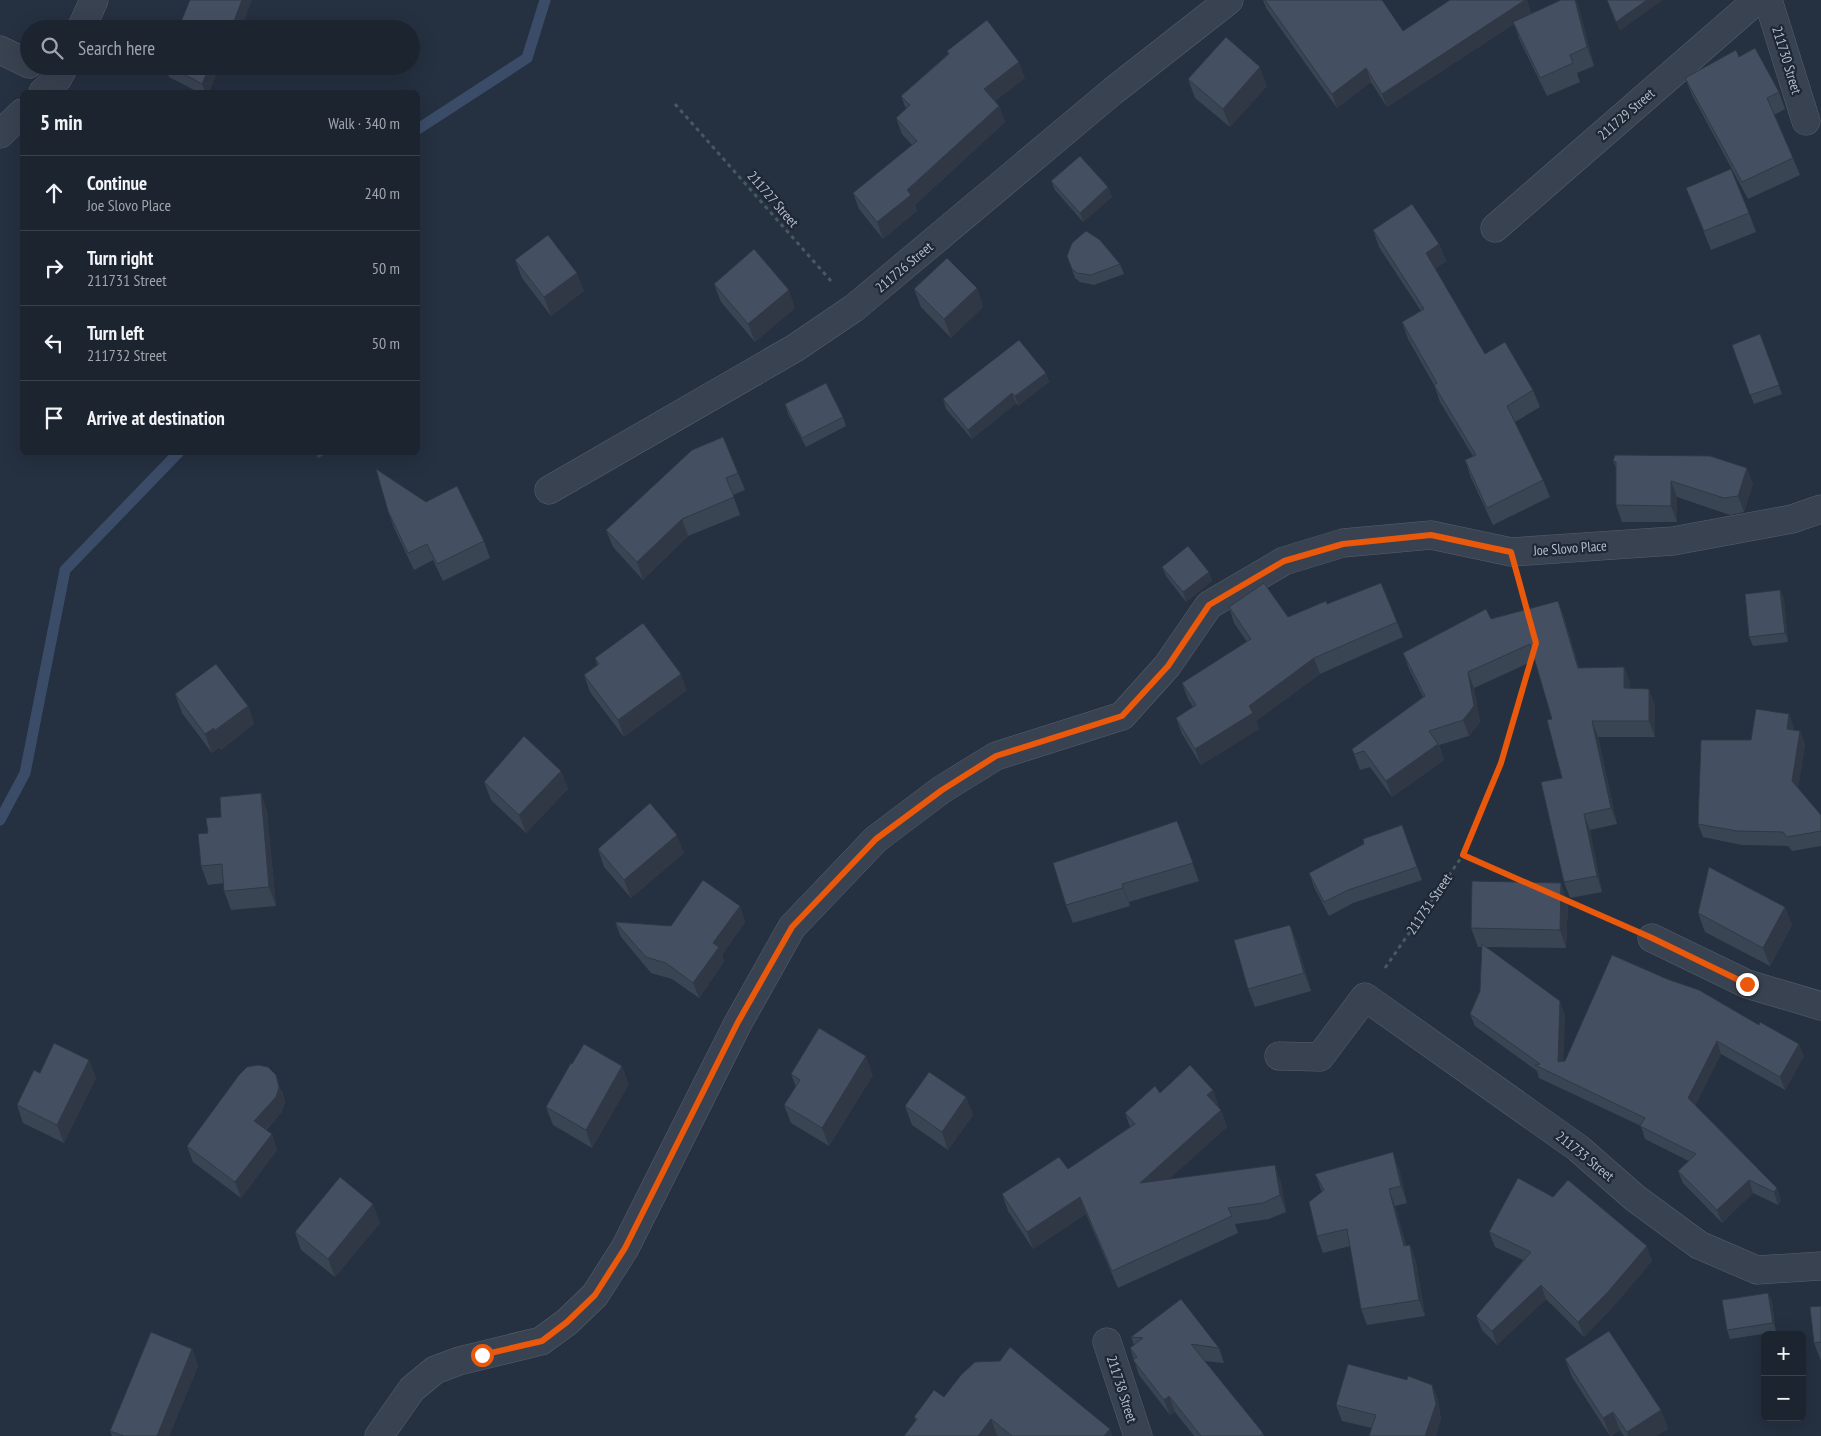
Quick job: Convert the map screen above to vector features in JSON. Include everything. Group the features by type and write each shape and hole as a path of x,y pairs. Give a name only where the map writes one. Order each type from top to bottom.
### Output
{"street":[{"path":"85,20 94,0"},
{"name":"211726 Street","path":"549,490 795,348 854,308 1113,91 1229,0"},
{"name":"211729 Street","path":"1495,228 1757,0"},
{"name":"211730 Street","path":"1768,0 1806,121"},
{"path":"0,50 20,60"},
{"path":"0,134 20,115"},
{"name":"Joe Slovo Place","path":"379,1436 412,1389 435,1370 459,1361 542,1341 567,1322 595,1295 625,1248 738,1022 792,927 876,839 942,790 996,756 1122,716 1168,666 1209,605 1284,561 1343,544 1431,535 1511,552 1673,542 1792,519 1821,509"},
{"path":"1652,938 1747,984 1821,1006"},
{"path":"1279,1056 1320,1057 1364,997"},
{"name":"211733 Street","path":"1364,997 1578,1148 1634,1198 1699,1244 1757,1270 1821,1266"},
{"name":"211738 Street","path":"1107,1342 1138,1436"}],"path":[{"name":"211727 Street","path":"675,104 854,308"},
{"path":"1511,552 1528,615"},
{"name":"211731 Street","path":"1364,997 1463,855 1501,763 1534,652"},
{"path":"1463,855 1535,886"},
{"path":"1562,898 1652,938"}],"building":[{"path":"190,0 242,0 234,20 182,20"},
{"path":"1265,0 1382,0 1403,31 1450,0 1525,0 1382,94 1366,68 1332,94"},
{"path":"1561,0 1575,0 1587,47 1570,55 1573,63 1540,78 1513,22"},
{"path":"1607,0 1647,0 1616,22"},
{"path":"987,20 1019,62 984,89 999,106 907,190 911,195 877,222 853,193 917,141 896,118 910,105 901,96 949,54 947,51"},
{"path":"1226,37 1260,67 1223,109 1188,79"},
{"path":"1755,48 1779,92 1767,98 1793,158 1742,182 1685,78 1736,50 1739,57"},
{"path":"186,75 206,75 202,84"},
{"path":"1080,156 1108,187 1080,213 1051,181"},
{"path":"1731,169 1749,213 1704,231 1686,188"},
{"path":"1412,204 1439,244 1426,253 1485,354 1505,342 1533,390 1507,406 1543,480 1487,508 1465,460 1476,455 1434,385 1437,383 1402,322 1424,309 1373,230"},
{"path":"1086,231 1100,240 1120,264 1091,275 1077,273 1072,269 1067,256 1072,243"},
{"path":"548,235 577,273 544,297 515,260"},
{"path":"754,249 789,290 748,324 714,284"},
{"path":"947,258 977,288 944,319 914,289"},
{"path":"1760,334 1779,385 1750,395 1732,345"},
{"path":"1019,340 1046,373 1015,396 1012,393 968,430 943,399"},
{"path":"826,383 843,417 802,438 785,404"},
{"path":"723,437 738,473 726,478 734,497 682,519 637,562 606,530 692,450"},
{"path":"1615,455 1710,456 1747,468 1738,496 1724,498 1671,481 1671,506 1616,505 1616,462 1613,461"},
{"path":"376,469 426,502 457,486 484,541 437,564 427,544 408,553 388,511"},
{"path":"1188,546 1209,572 1183,592 1162,567"},
{"path":"1264,583 1288,617 1326,601 1327,604 1381,583 1397,622 1314,658 1249,706 1253,713 1195,749 1176,718 1196,705 1182,683 1251,639 1229,607"},
{"path":"1780,590 1785,633 1749,637 1745,594"},
{"path":"1558,601 1578,668 1624,667 1624,688 1649,689 1649,721 1592,721 1611,808 1584,814 1597,876 1564,882 1541,782 1562,778 1547,720 1552,719 1530,644 1468,672 1474,706 1463,720 1429,731 1438,744 1386,781 1364,751 1354,754 1352,749 1425,696 1403,653 1486,609 1491,619"},
{"path":"643,623 681,674 618,720 584,675 599,664 595,658"},
{"path":"216,664 248,706 214,731 214,728 205,734 175,694"},
{"path":"1756,709 1789,714 1787,729 1800,731 1792,781 1821,815 1821,831 1787,837 1783,832 1737,831 1698,824 1701,740 1751,740"},
{"path":"524,736 561,771 519,815 484,782"},
{"path":"261,793 269,887 224,891 222,864 201,866 198,834 208,833 206,818 221,817 220,797"},
{"path":"650,803 677,835 624,880 598,849"},
{"path":"1177,821 1193,863 1122,884 1123,888 1066,905 1053,863"},
{"path":"1402,825 1417,867 1348,890 1324,902 1309,873 1364,844 1363,839"},
{"path":"1709,867 1785,907 1763,948 1698,913"},
{"path":"703,880 740,906 713,943 719,947 693,983 666,963 646,957 615,922 671,926"},
{"path":"1472,881 1561,883 1560,930 1471,928"},
{"path":"1290,925 1304,973 1248,989 1234,940"},
{"path":"1482,944 1560,1001 1558,1062 1565,1061 1612,955 1667,979 1699,990 1759,1025 1760,1022 1799,1044 1780,1077 1717,1041 1688,1098 1777,1188 1774,1192 1749,1180 1717,1210 1678,1171 1696,1154 1640,1126 1645,1118 1535,1065 1540,1064 1470,1014 1480,991"},
{"path":"819,1028 866,1056 822,1128 784,1105 800,1080 791,1074"},
{"path":"54,1043 89,1060 57,1125 17,1105 34,1070 40,1073"},
{"path":"584,1044 622,1066 586,1130 546,1107"},
{"path":"258,1065 268,1067 276,1075 279,1087 276,1097 254,1121 272,1134 235,1182 187,1146 239,1075 247,1067"},
{"path":"1190,1065 1213,1090 1207,1095 1221,1110 1140,1183 1275,1165 1280,1195 1263,1203 1228,1208 1232,1216 1112,1271 1080,1197 1027,1232 1002,1194 1059,1157 1068,1169 1135,1124 1125,1113 1155,1086 1160,1093"},
{"path":"929,1072 966,1097 942,1132 905,1106"},
{"path":"1393,1152 1401,1186 1389,1189 1404,1246 1410,1245 1419,1300 1361,1309 1347,1229 1317,1236 1309,1202 1324,1190 1315,1174"},
{"path":"340,1177 373,1204 328,1259 295,1232"},
{"path":"1518,1178 1553,1197 1568,1180 1647,1246 1607,1293 1578,1322 1541,1285 1492,1331 1476,1316 1531,1252 1489,1232"},
{"path":"1768,1293 1773,1323 1727,1330 1722,1300"},
{"path":"1181,1299 1219,1348 1191,1344 1263,1433 1260,1436 1201,1436 1169,1396 1164,1400 1133,1360 1137,1357 1130,1348 1143,1338 1131,1337"},
{"path":"1821,1306 1821,1342 1814,1343 1810,1307"},
{"path":"1609,1331 1661,1410 1627,1432 1613,1412 1603,1418 1565,1359"},
{"path":"151,1332 192,1349 157,1436 124,1436 110,1431"},
{"path":"1010,1347 1110,1429 1104,1436 1012,1436 991,1419 978,1436 904,1436 917,1419 914,1417 934,1390 944,1397 961,1375 975,1362 1000,1361"},
{"path":"1348,1364 1407,1380 1408,1376 1432,1385 1436,1404 1425,1436 1369,1436 1376,1415 1336,1405"}],"waterway":[{"path":"420,128 527,58 545,0"},
{"path":"0,820 25,773 65,570 176,455"}],"route":[{"path":"482,1355 542,1341 567,1322 595,1295 625,1248 738,1022 792,927 876,839 942,790 996,756 1122,716 1168,666 1209,605 1284,561 1343,544 1431,535 1511,552 1536,643 1501,763 1463,855 1652,938 1747,984"}]}
